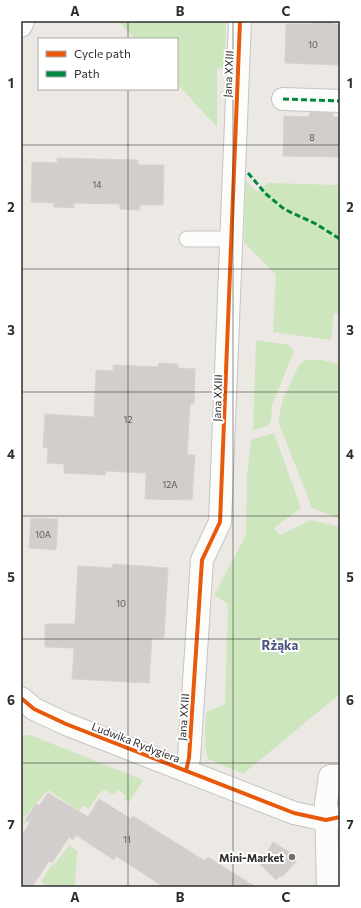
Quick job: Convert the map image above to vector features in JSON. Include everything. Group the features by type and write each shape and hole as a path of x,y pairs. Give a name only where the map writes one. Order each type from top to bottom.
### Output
{"street":[{"path":"21,26 23,21"},
{"name":"Jana XXIII","path":"186,771 189,758 202,560 220,522 230,239 240,21"},
{"path":"283,99 340,102"},
{"name":"Ludwika Rydygiera","path":"21,698 34,710 66,724 294,813 333,818"},
{"path":"328,887 333,818 326,804 330,776 340,776"}],"lane":[{"path":"186,239 230,239"}],"green space":[{"path":"118,21 226,21 225,68 217,69 217,127 178,85 178,38 134,38"},
{"path":"246,181 257,192 268,183 340,185 340,313 334,314 331,340 273,332 276,275 244,242"},
{"path":"256,340 289,345 294,351 272,405 271,421 268,426 253,430"},
{"path":"306,360 322,360 340,364 340,519 312,508 278,421 283,399 299,365"},
{"path":"274,433 301,508 274,528 280,535 311,520 340,527 340,694 243,774 208,759 205,747 206,712 225,704 228,604 214,595 246,535 247,475 251,440"},
{"path":"21,735 30,735 143,780 129,802 124,799 126,795 118,790 114,795 105,790 100,792 89,809 83,806 79,811 48,790 23,819 26,824 21,822"},
{"path":"69,845 77,851 75,887 49,887 41,882 52,864 54,865"}],"building":[{"path":"311,21 334,21 334,24 340,25 340,65 285,63 286,24 311,24"},
{"path":"310,112 333,113 333,117 340,117 340,157 283,156 284,116 309,117"},
{"path":"57,158 138,160 138,165 164,165 163,205 140,205 140,210 120,209 120,204 74,203 74,208 54,207 54,203 31,202 32,162 57,163"},
{"path":"159,363 178,364 178,368 195,369 194,404 190,404 187,455 195,455 192,500 145,499 146,473 106,471 105,475 64,473 64,464 47,463 48,448 43,447 45,414 94,417 96,370 113,371 113,365 158,367"},
{"path":"31,518 58,519 56,550 29,548"},
{"path":"113,564 168,568 164,638 152,638 149,683 72,679 74,648 45,647 45,624 75,624 78,566 112,568"},
{"path":"48,793 88,817 99,799 131,819 133,816 205,861 208,857 256,887 164,887 116,856 114,860 76,835 73,840 69,837 52,863 49,861 32,887 21,887 21,836 30,823 25,820 36,804 39,806"},
{"path":"273,842 291,853 296,862 282,877 280,876 276,880 260,864"}],"marked path":[{"path":"283,99 340,101"},
{"path":"248,173 266,194 284,209 316,224 340,239"}],"cycle path":[{"path":"186,771 189,758 202,560 220,522 240,21"},
{"path":"21,698 34,709 66,724 294,813 326,820 340,817"}],"place":[{"name":"Mini-Market","path":"292,857"}],"district":[{"name":"Rżąka","path":"280,645"}]}
